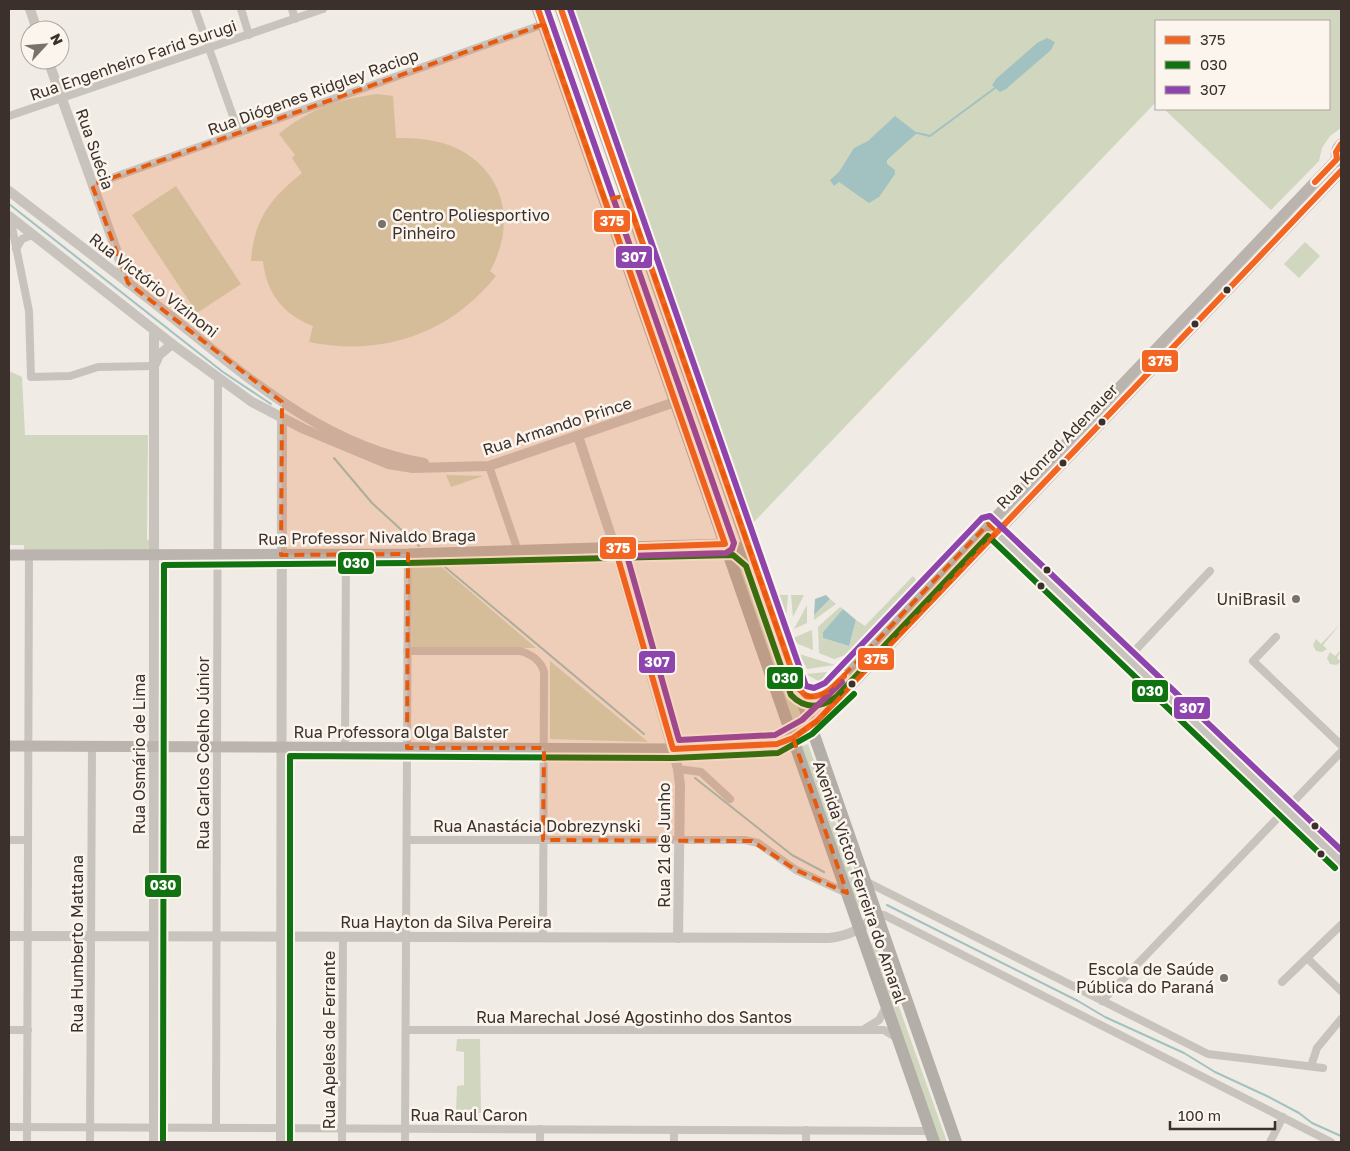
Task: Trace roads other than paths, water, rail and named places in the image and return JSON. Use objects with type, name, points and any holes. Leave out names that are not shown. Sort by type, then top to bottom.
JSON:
[{"type":"highway","name":"Avenida Victor Ferreira do Amaral","points":[[538,9],[932,1137]]},
{"type":"highway","name":"Avenida Victor Ferreira do Amaral","points":[[561,9],[956,1142]]},
{"type":"highway","points":[[599,182],[610,185],[616,181],[619,174]]},
{"type":"highway","points":[[608,207],[615,198],[622,197],[628,200]]},
{"type":"highway","points":[[725,544],[742,549],[754,561]]},
{"type":"main road","points":[[1339,162],[1337,149],[1341,144]]},
{"type":"main road","name":"Rua Konrad Adenauer","points":[[792,738],[812,726],[993,528],[1339,162]]},
{"type":"main road","name":"Rua Konrad Adenauer","points":[[798,688],[804,695],[812,697],[828,692],[993,528],[1341,170]]},
{"type":"main road","name":"Rua Professor Nivaldo Braga","points":[[9,555],[408,554],[725,544]]},
{"type":"main road","name":"Rua Professora Olga Balster","points":[[9,746],[673,749],[777,744],[792,738]]},
{"type":"street","points":[[195,9],[239,133]]},
{"type":"street","points":[[240,9],[250,35]]},
{"type":"street","points":[[292,9],[295,19]]},
{"type":"street","name":"Rua Engenheiro Farid Surugi","points":[[9,116],[323,9]]},
{"type":"street","name":"Rua Diógenes Ridgley Raciop","points":[[92,185],[544,24]]},
{"type":"street","name":"Rua Suécia","points":[[52,70],[128,283]]},
{"type":"street","name":"Rua Victório Vizinoni","points":[[9,191],[281,402]]},
{"type":"street","points":[[10,217],[218,379],[252,402],[282,418],[281,1142]]},
{"type":"street","points":[[10,217],[29,310],[31,377],[70,376],[98,367],[155,366],[159,355],[172,344]]},
{"type":"street","points":[[16,249],[22,240],[32,235]]},
{"type":"street","points":[[103,263],[112,257],[114,247]]},
{"type":"street","name":"Rua Osmário de Lima","points":[[154,330],[154,1142]]},
{"type":"street","name":"Rua Carlos Coelho Júnior","points":[[216,1128],[218,379]]},
{"type":"street","name":"Rua Armando Prince","points":[[281,402],[314,422],[384,454],[447,467]]},
{"type":"street","name":"Rua Armando Prince","points":[[282,418],[388,464],[413,468],[489,466],[675,402]]},
{"type":"street","name":"Rua 21 de Junho","points":[[578,436],[615,548],[678,769],[678,938]]},
{"type":"street","points":[[489,466],[518,550]]},
{"type":"street","points":[[993,528],[1341,862]]},
{"type":"street","points":[[344,748],[346,554]]},
{"type":"street","points":[[405,1142],[408,554]]},
{"type":"street","points":[[28,1142],[29,555]]},
{"type":"street","points":[[1128,658],[1210,571]]},
{"type":"street","points":[[1276,637],[1253,661],[1341,745]]},
{"type":"street","points":[[408,651],[520,651],[540,662],[544,672],[543,938]]},
{"type":"street","name":"Rua Humberto Mattana","points":[[90,1142],[92,746]]},
{"type":"street","points":[[1102,1001],[1341,752]]},
{"type":"street","points":[[678,769],[701,772],[730,799]]},
{"type":"street","points":[[9,840],[28,840]]},
{"type":"street","name":"Rua Anastácia Dobrezynski","points":[[407,840],[745,840],[758,844],[796,870],[847,893]]},
{"type":"street","points":[[865,882],[1208,1054],[1323,1068]]},
{"type":"street","points":[[876,914],[884,915],[1331,1142]]},
{"type":"street","name":"Rua Hayton da Silva Pereira","points":[[9,936],[829,938],[846,935],[859,929],[876,914]]},
{"type":"street","points":[[1282,982],[1341,925]]},
{"type":"street","name":"Rua Apeles de Ferrante","points":[[342,1142],[343,937]]},
{"type":"street","points":[[1307,958],[1341,991]]},
{"type":"street","points":[[861,1030],[879,1020],[886,1007]]},
{"type":"street","points":[[1311,1066],[1317,1048],[1341,1019]]},
{"type":"street","points":[[9,1030],[28,1030]]},
{"type":"street","name":"Rua Marechal José Agostinho dos Santos","points":[[406,1030],[884,1030],[897,1038]]},
{"type":"street","points":[[1270,1142],[1283,1117]]},
{"type":"street","name":"Rua Raul Caron","points":[[9,1127],[806,1130],[932,1137]]},
{"type":"street","points":[[540,1129],[540,1142]]},
{"type":"street","points":[[674,1130],[674,1142]]},
{"type":"street","points":[[806,1130],[806,1142]]},
{"type":"water","points":[[1047,38],[1055,42],[1051,50],[1006,89],[1000,92],[992,85],[996,79],[1037,43]]},
{"type":"water","points":[[895,116],[917,133],[887,160],[887,164],[895,170],[895,174],[879,197],[869,203],[839,182],[834,186],[830,180],[839,172],[854,148],[868,141]]},
{"type":"water","points":[[826,595],[830,599],[814,615],[815,599]]},
{"type":"water","points":[[843,609],[856,620],[849,646],[823,638],[823,632]]},
{"type":"waterway","points":[[917,133],[930,136],[995,88]]},
{"type":"waterway","points":[[9,204],[223,372],[271,404]]},
{"type":"waterway","points":[[334,458],[372,503],[419,546]]},
{"type":"waterway","points":[[445,567],[644,734]]},
{"type":"waterway","points":[[695,778],[792,855],[824,872]]},
{"type":"waterway","points":[[887,905],[1078,1001],[1105,1017],[1184,1053],[1215,1072],[1269,1097],[1299,1113],[1312,1123],[1341,1136]]},
{"type":"place","name":"Centro Poliesportivo Pinheiro","points":[[382,224]]},
{"type":"place","name":"UniBrasil","points":[[1296,599]]},
{"type":"place","name":"Escola de Saúde Pública do Paraná","points":[[1224,978]]}]
